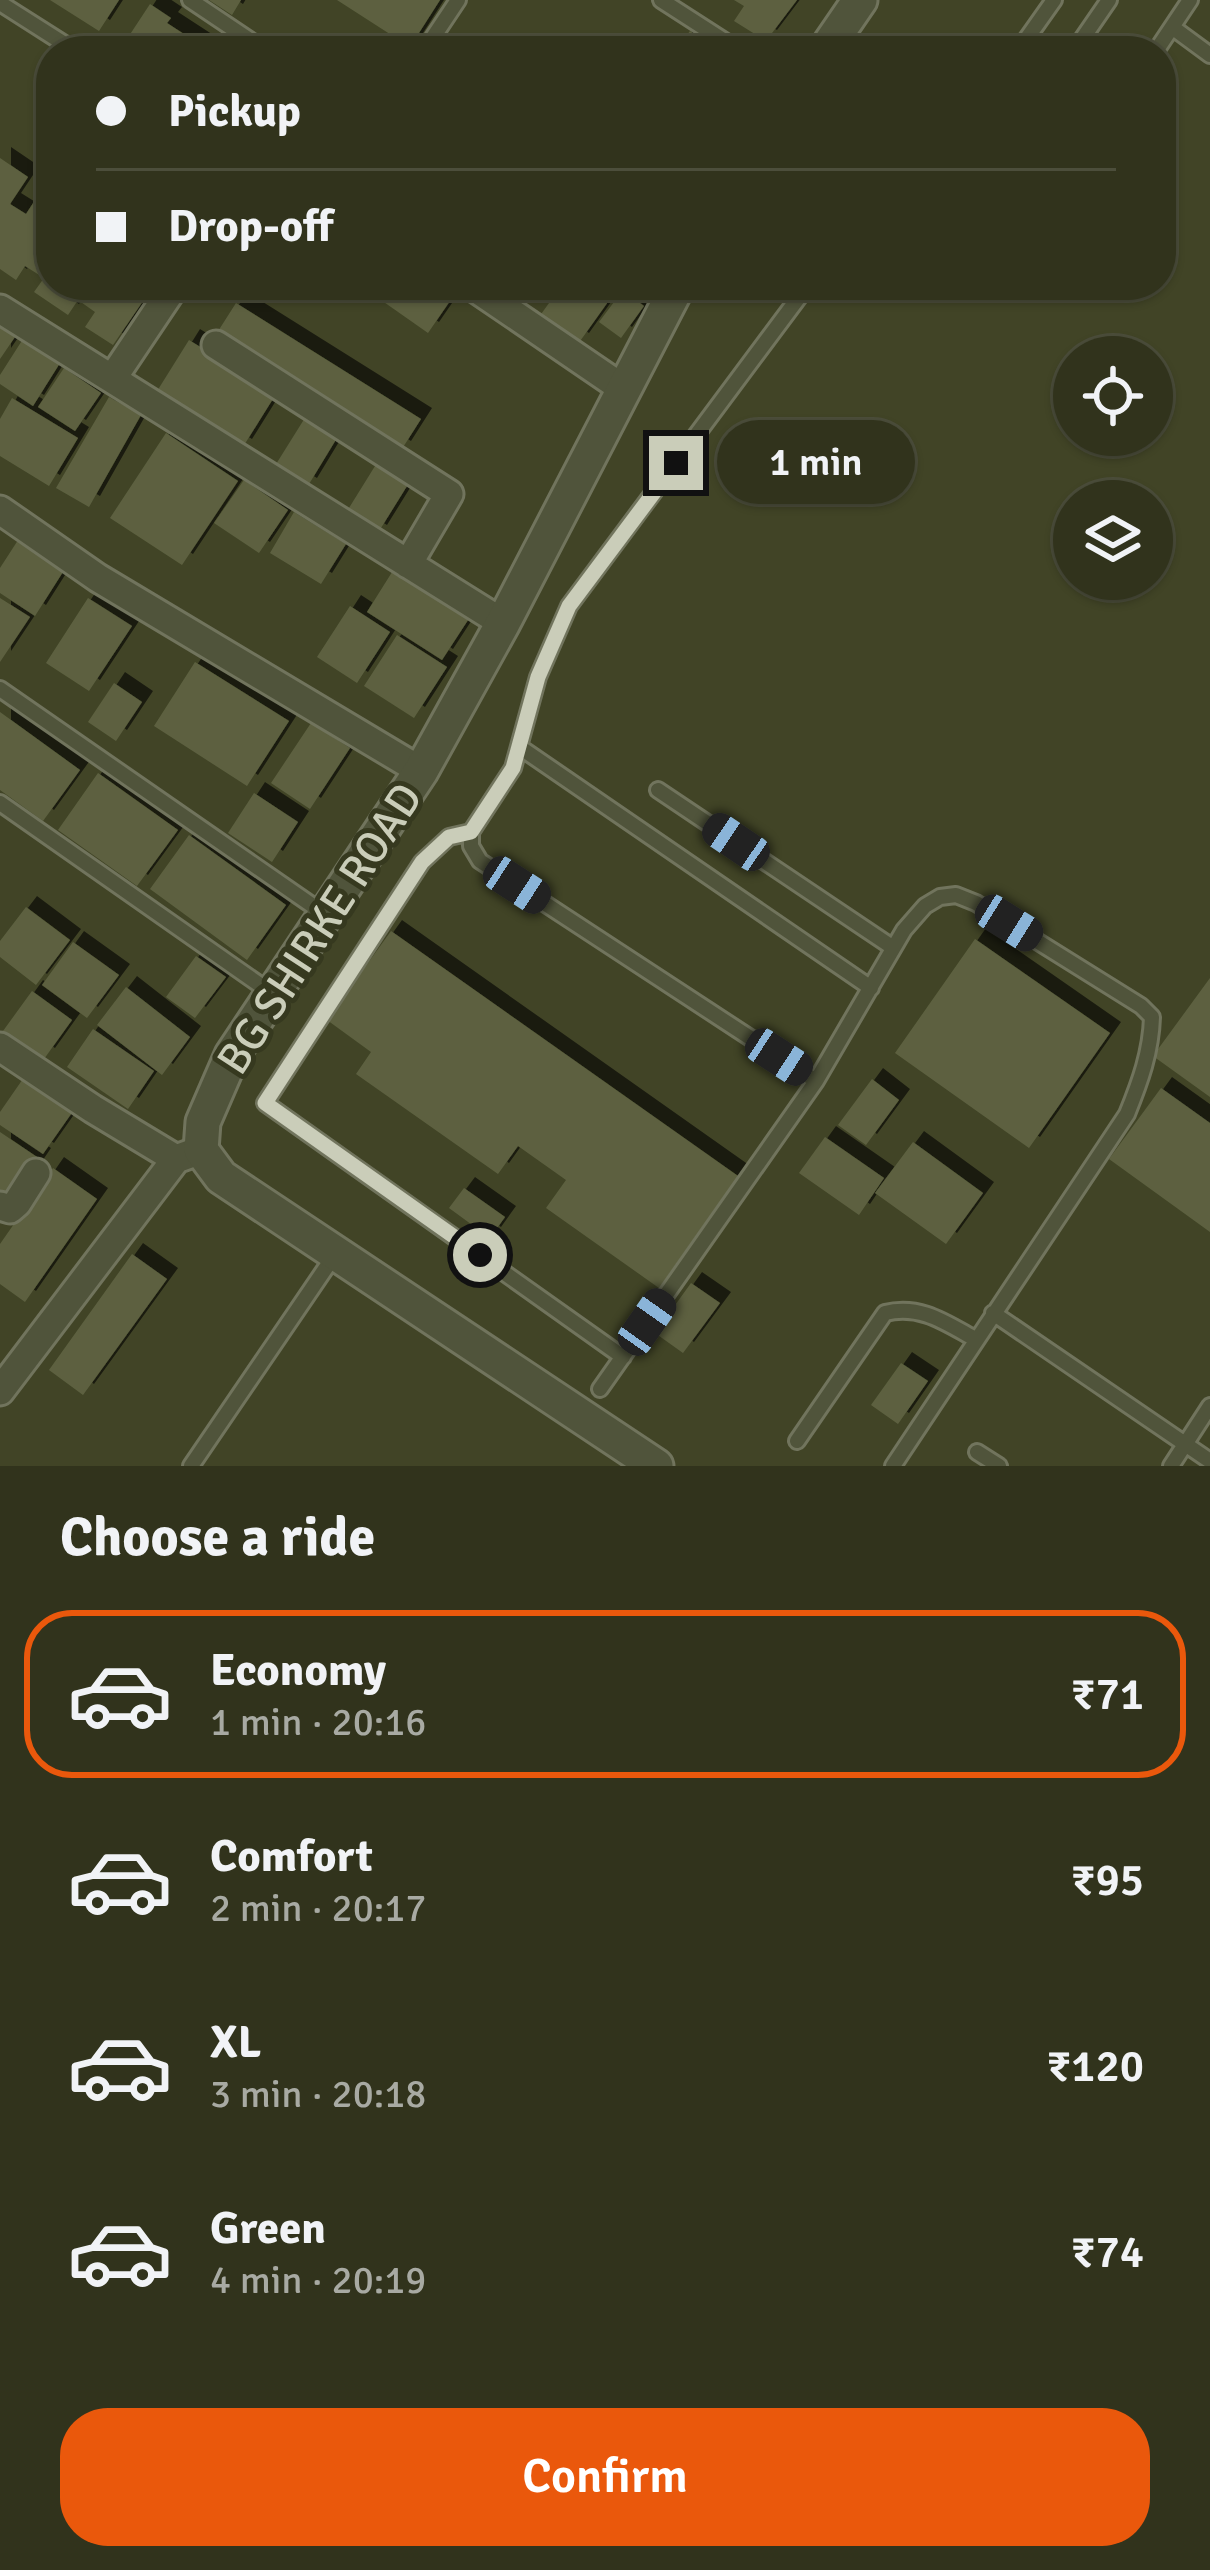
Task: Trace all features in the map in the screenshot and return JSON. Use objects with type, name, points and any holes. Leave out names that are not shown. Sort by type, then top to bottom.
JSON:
[{"type":"street","points":[[835,36],[860,0]]},
{"type":"street","points":[[112,379],[165,300]]},
{"type":"street","points":[[493,300],[625,389]]},
{"type":"street","name":"BG SHIRKE ROAD","points":[[189,1155],[232,1055],[421,771],[670,300]]},
{"type":"street","points":[[0,309],[503,623]]},
{"type":"street","points":[[216,345],[448,494],[408,564]]},
{"type":"street","points":[[0,510],[98,578],[421,771]]},
{"type":"street","points":[[0,1047],[93,1109],[189,1155],[652,1465]]},
{"type":"street","points":[[0,1391],[189,1155]]},
{"type":"street","points":[[0,1206],[10,1209],[17,1203],[36,1174]]},
{"type":"lane","points":[[190,0],[244,36]]},
{"type":"lane","points":[[434,36],[458,0]]},
{"type":"lane","points":[[661,0],[717,36]]},
{"type":"lane","points":[[1029,36],[1054,0]]},
{"type":"lane","points":[[1084,36],[1109,0]]},
{"type":"lane","points":[[1166,36],[1190,0]]},
{"type":"lane","points":[[0,3],[51,36]]},
{"type":"lane","points":[[1172,27],[1210,55]]},
{"type":"lane","points":[[797,300],[569,606],[538,677],[513,768],[471,832],[471,846],[479,861],[817,1082]]},
{"type":"lane","points":[[0,689],[326,914]]},
{"type":"lane","points":[[521,748],[872,988]]},
{"type":"lane","points":[[658,790],[892,947]]},
{"type":"lane","points":[[0,803],[273,994]]},
{"type":"lane","points":[[471,832],[449,837],[422,862],[265,1103],[623,1357]]},
{"type":"lane","points":[[601,1389],[817,1082],[892,947],[926,906],[940,897],[956,896],[976,903],[1141,1006],[1152,1017],[1152,1037],[1127,1114],[893,1466]]},
{"type":"lane","points":[[191,1466],[336,1253]]},
{"type":"lane","points":[[797,1441],[885,1313],[902,1308],[925,1312],[975,1339]]},
{"type":"lane","points":[[993,1313],[1210,1461]]},
{"type":"lane","points":[[1171,1466],[1210,1406]]},
{"type":"lane","points":[[977,1452],[999,1466]]},
{"type":"building","points":[[50,0],[119,0],[99,31]]},
{"type":"building","points":[[209,0],[241,0],[232,15]]},
{"type":"building","points":[[337,0],[440,0],[417,36],[393,36]]},
{"type":"building","points":[[734,0],[797,0],[770,36],[758,36],[734,21],[744,6]]},
{"type":"building","points":[[150,4],[187,36],[129,36]]},
{"type":"building","points":[[0,158],[28,177],[10,204],[26,214],[36,199],[36,273],[25,266],[16,280],[0,269]]},
{"type":"building","points":[[46,300],[78,300],[68,315]]},
{"type":"building","points":[[78,300],[144,300],[113,345],[85,327],[95,312]]},
{"type":"building","points":[[381,300],[450,301],[428,333]]},
{"type":"building","points":[[505,300],[527,300],[520,310]]},
{"type":"building","points":[[551,300],[609,300],[578,344],[539,317]]},
{"type":"building","points":[[616,300],[636,300],[644,306],[621,338],[599,322]]},
{"type":"building","points":[[236,303],[421,419],[400,452],[215,336]]},
{"type":"building","points":[[0,323],[17,334],[0,359]]},
{"type":"building","points":[[23,339],[60,363],[33,406],[0,384],[0,375]]},
{"type":"building","points":[[189,340],[276,394],[241,450],[154,396]]},
{"type":"building","points":[[64,368],[101,393],[75,431],[38,407]]},
{"type":"building","points":[[109,397],[141,415],[89,507],[56,488]]},
{"type":"building","points":[[12,398],[78,438],[49,486],[0,456],[0,419]]},
{"type":"building","points":[[308,413],[340,433],[306,489],[273,469]]},
{"type":"building","points":[[166,433],[238,481],[182,565],[110,518]]},
{"type":"building","points":[[380,458],[412,478],[376,536],[344,516]]},
{"type":"building","points":[[244,480],[288,510],[259,553],[214,523]]},
{"type":"building","points":[[294,512],[346,544],[321,584],[270,553]]},
{"type":"building","points":[[22,534],[68,564],[35,616],[0,593],[0,568]]},
{"type":"building","points":[[394,569],[470,617],[442,660],[367,612]]},
{"type":"building","points":[[0,598],[30,617],[0,662]]},
{"type":"building","points":[[88,598],[132,626],[89,691],[46,663]]},
{"type":"building","points":[[350,606],[390,632],[357,683],[317,657]]},
{"type":"building","points":[[397,635],[447,667],[414,718],[364,686]]},
{"type":"building","points":[[195,662],[289,721],[247,786],[154,726]]},
{"type":"building","points":[[114,683],[142,702],[116,741],[88,722]]},
{"type":"building","points":[[0,712],[80,770],[43,821],[0,790]]},
{"type":"building","points":[[311,723],[350,748],[310,809],[271,783]]},
{"type":"building","points":[[98,773],[178,830],[137,886],[58,830]]},
{"type":"building","points":[[254,793],[298,822],[272,862],[228,833]]},
{"type":"building","points":[[189,835],[286,905],[247,960],[150,889]]},
{"type":"building","points":[[26,907],[70,940],[36,985],[0,957],[0,941]]},
{"type":"building","points":[[391,931],[738,1176],[659,1288],[546,1208],[566,1180],[518,1146],[498,1174],[356,1074],[371,1052],[327,1020]]},
{"type":"building","points":[[975,939],[1110,1033],[1029,1148],[895,1053]]},
{"type":"building","points":[[73,942],[119,975],[87,1018],[42,985]]},
{"type":"building","points":[[196,956],[226,977],[195,1018],[166,997]]},
{"type":"building","points":[[1210,978],[1210,1097],[1153,1056]]},
{"type":"building","points":[[126,987],[190,1037],[162,1075],[97,1025]]},
{"type":"building","points":[[32,991],[72,1020],[44,1059],[3,1031]]},
{"type":"building","points":[[93,1029],[154,1071],[128,1109],[67,1067]]},
{"type":"building","points":[[27,1073],[76,1107],[43,1154],[0,1125],[0,1112]]},
{"type":"building","points":[[872,1079],[899,1100],[866,1145],[838,1125]]},
{"type":"building","points":[[1161,1088],[1210,1123],[1210,1232],[1109,1159]]},
{"type":"building","points":[[0,1132],[40,1159],[11,1202],[0,1195]]},
{"type":"building","points":[[825,1137],[884,1178],[859,1215],[799,1173]]},
{"type":"building","points":[[913,1142],[983,1193],[946,1244],[875,1193]]},
{"type":"building","points":[[53,1168],[97,1199],[25,1302],[0,1284],[0,1244]]},
{"type":"building","points":[[464,1188],[505,1217],[490,1238],[449,1208]]},
{"type":"building","points":[[132,1254],[167,1279],[83,1395],[49,1370]]},
{"type":"building","points":[[691,1283],[720,1303],[683,1353],[655,1333]]},
{"type":"building","points":[[901,1363],[928,1381],[898,1424],[871,1405]]},
{"type":"route","points":[[480,1255],[265,1103],[422,862],[449,837],[471,832],[513,768],[538,677],[569,606],[676,463]]}]
